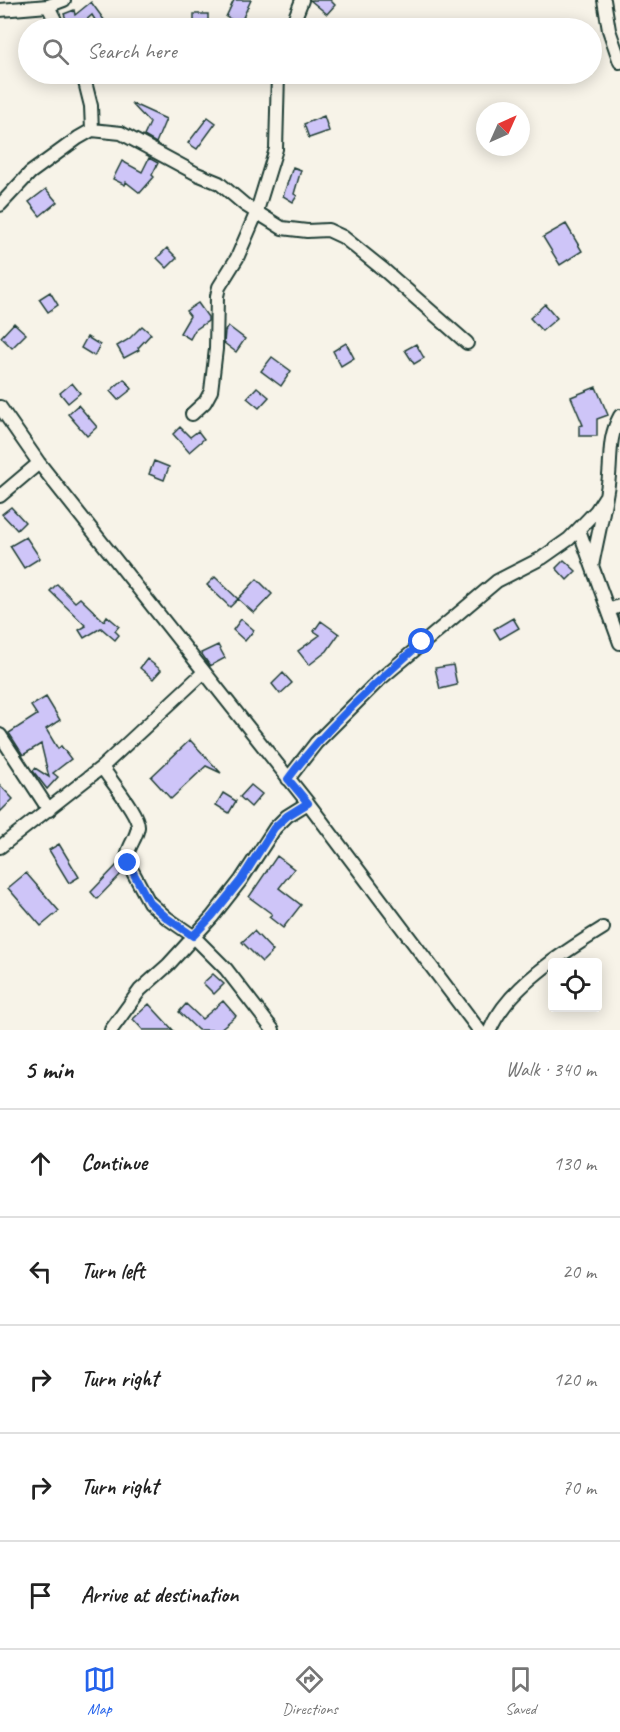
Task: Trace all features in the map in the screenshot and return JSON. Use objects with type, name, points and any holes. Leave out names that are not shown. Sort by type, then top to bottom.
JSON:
[{"type":"street","points":[[0,10],[48,6],[64,0]]},
{"type":"street","points":[[295,18],[302,0]]},
{"type":"street","points":[[604,0],[609,30],[620,62]]},
{"type":"street","points":[[48,6],[54,18]]},
{"type":"street","points":[[86,84],[92,106],[92,130]]},
{"type":"street","points":[[192,414],[205,402],[211,391],[219,287],[237,258],[256,213],[276,149],[278,84]]},
{"type":"street","points":[[0,205],[44,160],[92,130],[121,133],[177,164],[219,183],[256,213],[282,228],[307,231],[328,230],[343,237],[467,343]]},
{"type":"street","points":[[0,407],[39,463],[308,803],[479,1030]]},
{"type":"street","points":[[592,566],[610,472],[611,442],[620,416]]},
{"type":"street","points":[[0,496],[39,463]]},
{"type":"street","points":[[288,779],[336,722],[422,642],[496,581],[548,554],[569,539],[605,497]]},
{"type":"street","points":[[579,530],[592,566],[614,608],[620,643]]},
{"type":"street","points":[[0,847],[102,767],[203,673]]},
{"type":"street","points":[[0,735],[49,810]]},
{"type":"street","points":[[102,767],[137,819],[136,833],[127,851],[127,857],[149,902],[193,936],[226,969],[273,1030]]},
{"type":"street","points":[[111,1030],[140,990],[168,966],[212,916],[241,880],[274,828],[287,816],[308,803]]},
{"type":"street","points":[[490,1030],[498,1015],[528,982],[603,928]]},
{"type":"building","points":[[234,0],[251,0],[243,18],[226,17]]},
{"type":"building","points":[[310,0],[330,0],[335,5],[327,14]]},
{"type":"building","points":[[91,2],[103,18],[94,18],[92,15],[88,18],[66,18],[64,14],[74,10],[75,15]]},
{"type":"building","points":[[194,14],[208,14],[208,18],[194,18]]},
{"type":"building","points":[[131,103],[166,119],[156,143],[144,136],[150,123]]},
{"type":"building","points":[[324,116],[329,131],[309,138],[304,124]]},
{"type":"building","points":[[208,117],[216,123],[197,149],[188,143]]},
{"type":"building","points":[[149,158],[158,163],[152,175],[154,177],[140,193],[126,182],[125,185],[113,179],[122,161],[142,172]]},
{"type":"building","points":[[293,167],[301,170],[294,194],[297,196],[293,202],[283,196]]},
{"type":"building","points":[[46,189],[57,202],[40,216],[29,202]]},
{"type":"building","points":[[566,224],[582,251],[560,265],[543,237]]},
{"type":"building","points":[[167,248],[177,258],[167,268],[157,258]]},
{"type":"building","points":[[50,292],[58,305],[48,312],[39,299]]},
{"type":"building","points":[[198,303],[208,317],[208,321],[195,330],[190,339],[180,333],[190,316],[186,311]]},
{"type":"building","points":[[545,304],[557,318],[542,331],[530,318]]},
{"type":"building","points":[[14,323],[26,334],[12,348],[1,337]]},
{"type":"building","points":[[142,326],[151,334],[138,348],[139,350],[124,358],[117,346],[129,339]]},
{"type":"building","points":[[228,326],[245,339],[236,352],[224,343]]},
{"type":"building","points":[[87,337],[100,345],[94,356],[81,348]]},
{"type":"building","points":[[346,343],[354,358],[341,366],[333,351]]},
{"type":"building","points":[[416,344],[424,358],[414,364],[405,350]]},
{"type":"building","points":[[272,357],[291,371],[281,386],[261,371]]},
{"type":"building","points":[[124,379],[132,389],[118,400],[110,391]]},
{"type":"building","points":[[72,383],[80,393],[68,403],[60,393]]},
{"type":"building","points":[[257,387],[269,397],[259,408],[247,398]]},
{"type":"building","points":[[596,387],[608,415],[597,419],[597,436],[579,436],[579,426],[583,425],[571,397]]},
{"type":"building","points":[[78,405],[97,427],[87,436],[68,414]]},
{"type":"building","points":[[180,427],[190,437],[198,431],[204,439],[189,452],[173,434]]},
{"type":"building","points":[[154,461],[169,467],[164,480],[149,474]]},
{"type":"building","points":[[11,507],[25,522],[17,530],[2,514]]},
{"type":"building","points":[[26,537],[40,558],[24,568],[10,546]]},
{"type":"building","points":[[564,560],[576,571],[567,580],[556,568]]},
{"type":"building","points":[[215,577],[238,599],[230,607],[207,585]]},
{"type":"building","points":[[257,579],[272,594],[254,613],[238,599]]},
{"type":"building","points":[[57,584],[75,602],[80,598],[104,621],[107,616],[119,626],[115,631],[119,635],[115,640],[101,628],[84,638],[79,630],[86,626],[50,591]]},
{"type":"building","points":[[513,618],[519,628],[500,639],[494,629]]},
{"type":"building","points":[[241,619],[254,630],[245,641],[233,630]]},
{"type":"building","points":[[321,621],[339,634],[327,651],[309,665],[298,651],[320,635],[314,631]]},
{"type":"building","points":[[218,645],[225,658],[210,666],[201,653]]},
{"type":"building","points":[[147,659],[161,670],[153,679],[140,668]]},
{"type":"building","points":[[453,665],[457,685],[440,689],[435,668]]},
{"type":"building","points":[[283,673],[292,683],[280,694],[272,684]]},
{"type":"building","points":[[46,697],[60,720],[46,729],[58,749],[61,746],[71,759],[53,773],[58,777],[47,789],[33,771],[35,768],[49,777],[41,744],[23,755],[9,733],[37,715],[31,706]]},
{"type":"building","points":[[190,740],[221,773],[206,766],[171,799],[151,777]]},
{"type":"building","points":[[0,785],[13,799],[0,812]]},
{"type":"building","points":[[251,785],[262,794],[251,807],[240,797]]},
{"type":"building","points":[[223,793],[236,801],[229,813],[216,805]]},
{"type":"building","points":[[59,844],[79,877],[69,883],[49,850]]},
{"type":"building","points":[[277,856],[294,869],[279,888],[301,905],[283,928],[269,917],[272,914],[249,897]]},
{"type":"building","points":[[118,864],[123,872],[97,899],[91,892]]},
{"type":"building","points":[[26,873],[59,911],[41,926],[8,888]]},
{"type":"building","points":[[254,931],[273,951],[262,962],[242,942]]},
{"type":"building","points":[[213,974],[224,984],[214,994],[203,983]]},
{"type":"building","points":[[223,1001],[236,1016],[219,1030],[198,1030],[179,1012],[186,1004],[202,1019]]},
{"type":"building","points":[[149,1004],[173,1030],[143,1030],[133,1019]]},
{"type":"route","points":[[128,863],[149,902],[193,936],[241,880],[274,828],[287,816],[308,803],[288,779],[302,760],[336,722],[422,642]]}]
